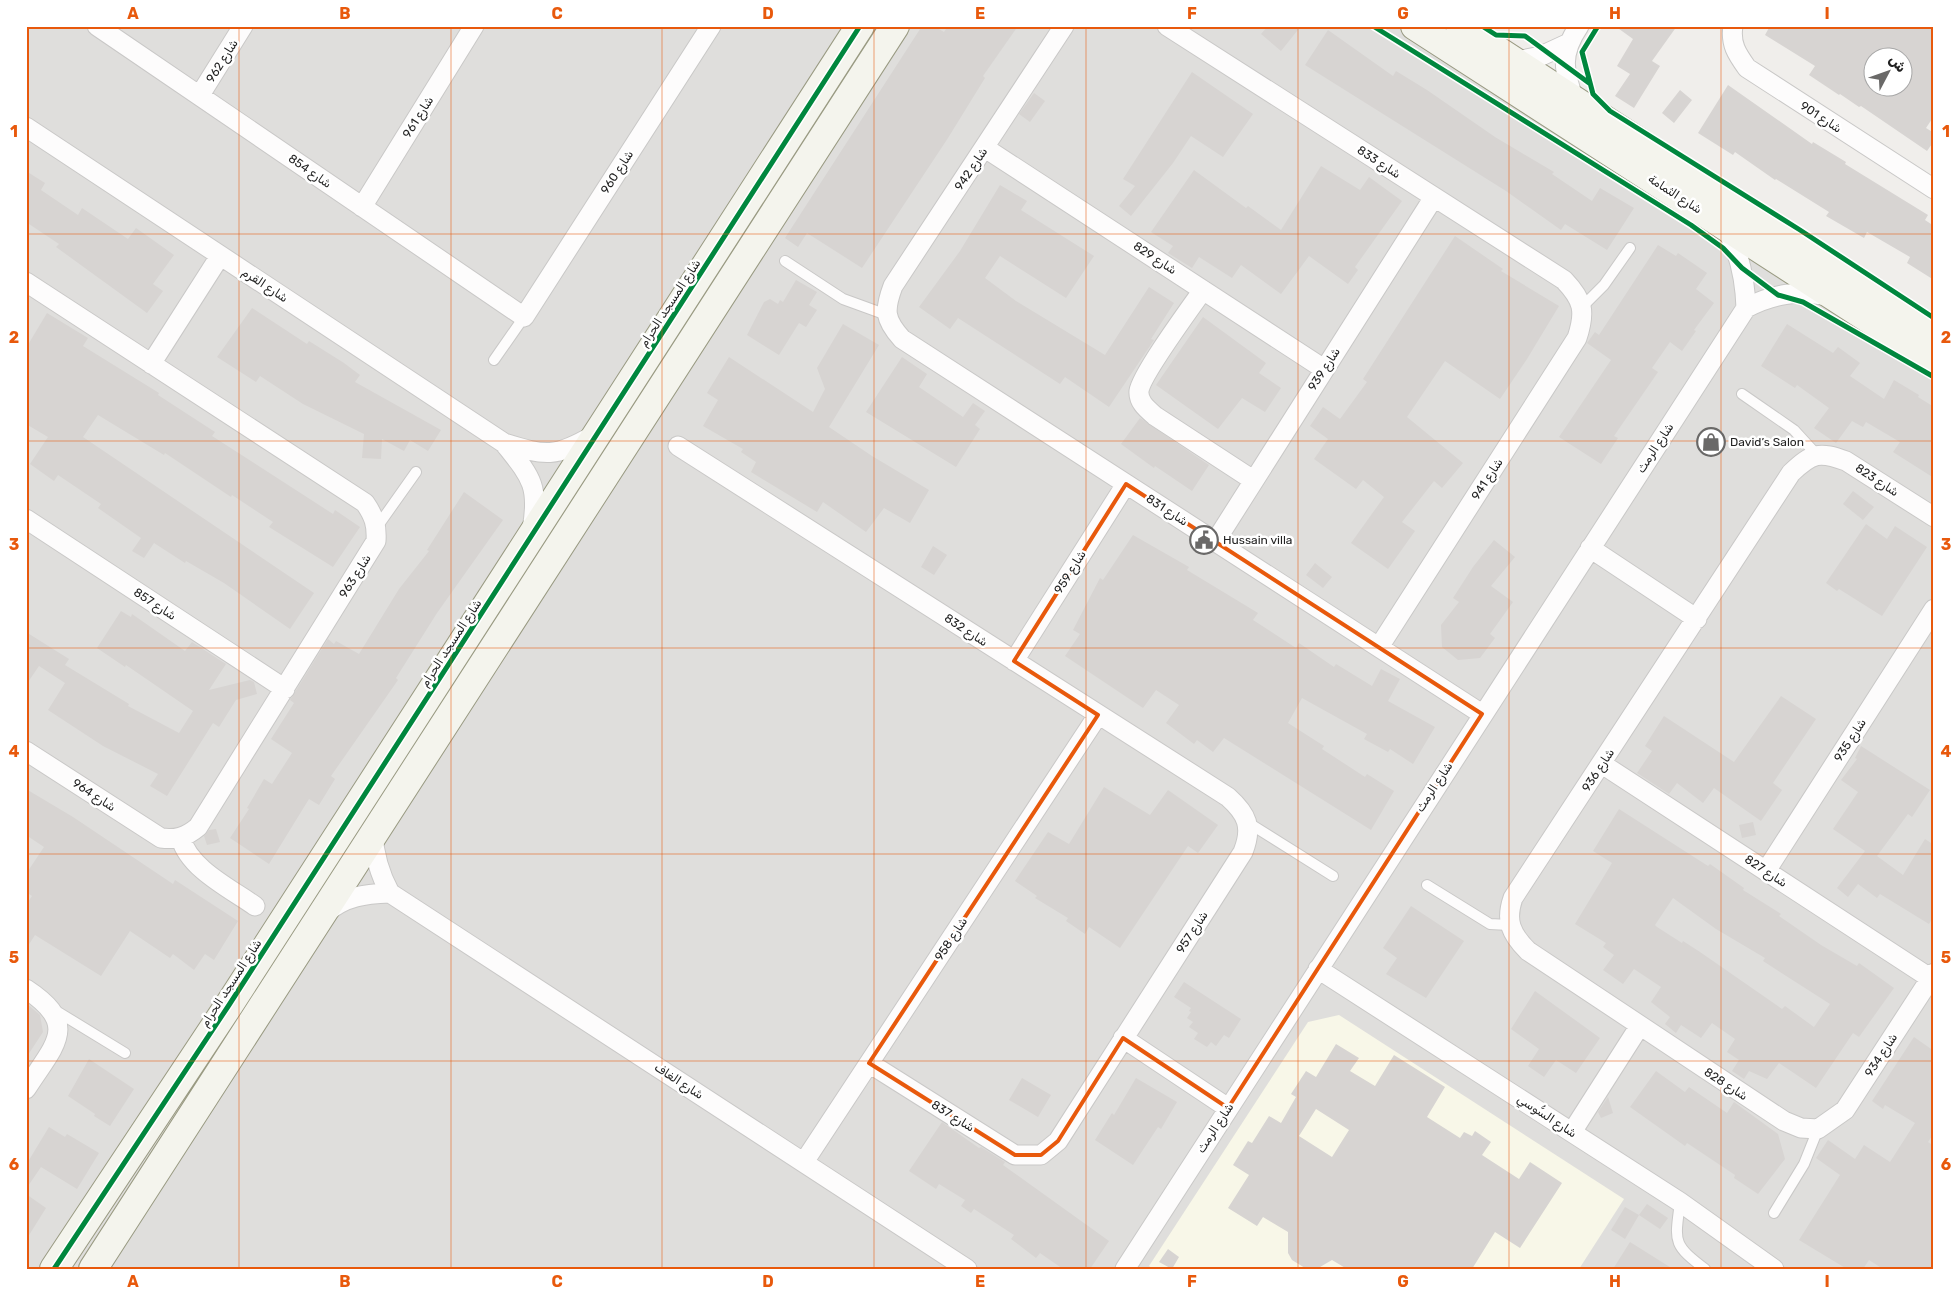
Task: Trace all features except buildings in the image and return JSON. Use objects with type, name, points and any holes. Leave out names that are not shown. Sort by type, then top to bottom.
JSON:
[{"type":"street","name":"شارع 854","points":[[97,26],[524,317]]},
{"type":"street","name":"شارع 962","points":[[200,95],[243,26]]},
{"type":"street","name":"شارع 961","points":[[362,207],[474,26]]},
{"type":"street","name":"شارع 960","points":[[524,317],[711,26]]},
{"type":"street","name":"شارع المسجد الحرام","points":[[54,1269],[234,997],[860,26]]},
{"type":"street","points":[[93,1269],[895,26]]},
{"type":"street","name":"شارع 942","points":[[887,314],[887,302],[894,286],[1064,26]]},
{"type":"street","name":"شارع 833","points":[[1167,26],[1564,280],[1576,292],[1582,307]]},
{"type":"street","name":"شارع الثمامة","points":[[1415,26],[1726,226],[1830,296],[1934,361]]},
{"type":"street","name":"شارع الثمامة","points":[[1460,26],[1512,62],[1934,334]]},
{"type":"street","points":[[1512,62],[1541,56],[1567,44],[1579,26]]},
{"type":"street","name":"شارع 901","points":[[1734,26],[1732,34],[1735,51],[1748,68],[1934,189]]},
{"type":"street","points":[[1567,44],[1566,73],[1575,102]]},
{"type":"street","name":"شارع القرم","points":[[26,127],[504,443],[538,454],[558,452],[576,446],[599,432]]},
{"type":"street","name":"شارع 829","points":[[985,148],[1324,369]]},
{"type":"street","name":"شارع 939","points":[[1215,542],[1434,197]]},
{"type":"street","points":[[1726,226],[1736,245],[1742,268],[1746,308],[1765,298],[1787,293],[1809,292],[1830,296]]},
{"type":"street","points":[[151,364],[220,256]]},
{"type":"street","points":[[26,282],[365,503],[373,514],[377,527]]},
{"type":"street","points":[[1203,290],[1142,380],[1140,399],[1145,408],[1155,416],[1253,480]]},
{"type":"street","name":"شارع 941","points":[[1379,647],[1578,338],[1583,321],[1582,307]]},
{"type":"street","name":"شارع الرمث","points":[[1125,1269],[1746,308]]},
{"type":"street","name":"شارع 831","points":[[887,314],[892,328],[902,339],[1482,714]]},
{"type":"street","name":"شارع القرم","points":[[504,443],[527,472],[536,492],[530,540]]},
{"type":"street","name":"شارع 832","points":[[678,446],[1228,797],[1240,808],[1247,822]]},
{"type":"street","name":"شارع 823","points":[[1816,454],[1830,455],[1846,461],[1934,517]]},
{"type":"street","name":"شارع 936","points":[[1509,924],[1508,911],[1513,898],[1791,473],[1804,461],[1816,454]]},
{"type":"street","name":"شارع 959","points":[[1014,661],[1126,484]]},
{"type":"street","name":"شارع 857","points":[[26,519],[284,689]]},
{"type":"street","name":"شارع 963","points":[[181,838],[198,827],[376,541],[377,527]]},
{"type":"street","points":[[1590,548],[1697,619]]},
{"type":"street","name":"شارع 935","points":[[1766,871],[1934,609]]},
{"type":"street","name":"شارع 958","points":[[804,1162],[1098,715]]},
{"type":"street","name":"شارع 964","points":[[26,751],[161,838],[181,838]]},
{"type":"street","name":"شارع 827","points":[[1602,764],[1766,871],[1932,975]]},
{"type":"street","name":"شارع 957","points":[[1040,1155],[1058,1141],[1243,852],[1249,837],[1247,822]]},
{"type":"street","points":[[317,920],[338,903],[363,894],[390,893],[378,868],[374,854],[373,833]]},
{"type":"street","points":[[181,838],[183,846],[196,864],[255,906]]},
{"type":"street","name":"شارع الغاف","points":[[390,893],[804,1162],[961,1267]]},
{"type":"street","name":"شارع 828","points":[[1509,924],[1516,939],[1528,951],[1639,1027],[1784,1121],[1801,1128],[1818,1129]]},
{"type":"street","name":"شارع السُّوسي","points":[[1318,969],[1680,1202],[1774,1269]]},
{"type":"street","name":"شارع 934","points":[[1818,1129],[1845,1110],[1932,975]]},
{"type":"street","points":[[26,1089],[57,1041],[58,1018],[39,998]]},
{"type":"street","points":[[1572,1132],[1639,1027]]},
{"type":"street","points":[[1123,1038],[1228,1108]]},
{"type":"street","name":"شارع 837","points":[[869,1062],[1015,1155],[1040,1155]]},
{"type":"lane","points":[[1582,307],[1604,285],[1630,248]]},
{"type":"lane","points":[[785,261],[843,299],[887,314]]},
{"type":"lane","points":[[494,360],[524,317]]},
{"type":"lane","points":[[1742,394],[1794,430],[1816,454]]},
{"type":"lane","points":[[377,527],[416,472]]},
{"type":"lane","points":[[1247,822],[1332,876]]},
{"type":"lane","points":[[1427,885],[1490,924],[1509,924]]},
{"type":"lane","points":[[39,998],[125,1053]]},
{"type":"lane","points":[[1774,1214],[1804,1164],[1818,1129]]},
{"type":"lane","points":[[1680,1202],[1677,1241],[1687,1255],[1705,1269]]},
{"type":"highlighted area","points":[[1126,484],[1482,714],[1228,1108],[1123,1038],[1058,1141],[1041,1155],[1015,1155],[869,1063],[1098,715],[1014,661]]},
{"type":"shaded area","points":[[26,26],[1455,26],[1934,332],[1934,1269],[26,1269]]},
{"type":"shaded area","points":[[1339,1015],[1624,1199],[1579,1269],[1153,1269],[1149,1266],[1308,1022]]},
{"type":"cycle path","points":[[54,1269],[229,1005],[860,26]]},
{"type":"cycle path","points":[[1373,26],[1691,225],[1723,248],[1742,268],[1778,295],[1803,302],[1934,377]]},
{"type":"cycle path","points":[[1482,26],[1496,35],[1525,36],[1589,83]]},
{"type":"cycle path","points":[[1598,26],[1582,52],[1593,94],[1610,111],[1800,230],[1934,318]]},
{"type":"place","name":"David’s Salon","points":[[1711,442]]},
{"type":"place","name":"Hussain villa","points":[[1204,540]]}]
